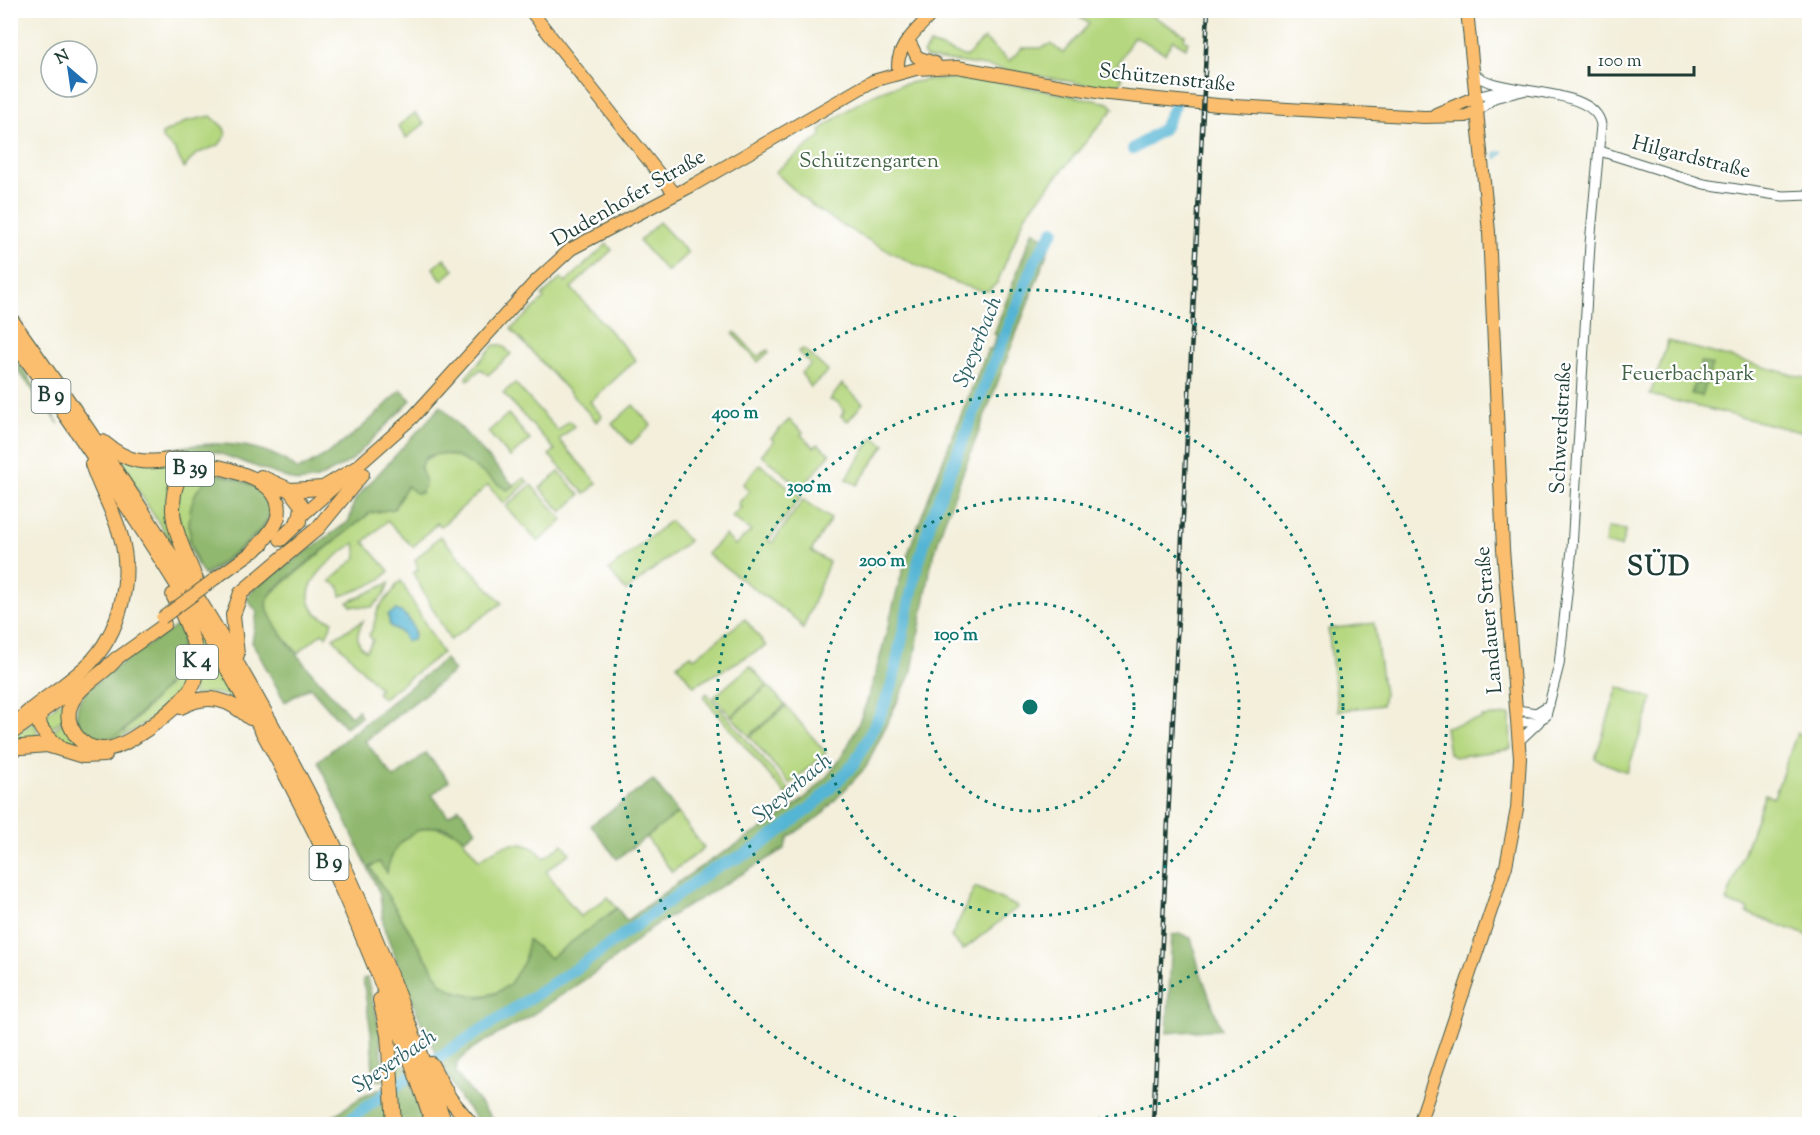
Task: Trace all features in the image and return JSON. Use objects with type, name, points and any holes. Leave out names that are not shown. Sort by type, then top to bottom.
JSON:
[{"type":"highway","name":"B 9","points":[[10,318],[92,434],[238,663],[332,841],[403,1004],[416,1048]]},
{"type":"highway","name":"B 9","points":[[10,336],[87,447],[150,544],[212,642],[258,725],[321,846],[374,965],[416,1048],[445,1125]]},
{"type":"highway","name":"B 9","points":[[92,434],[131,461],[148,463],[194,457],[215,458],[290,490],[323,488],[360,470]]},
{"type":"highway","name":"B 39","points":[[32,715],[98,654],[106,643],[122,600],[126,563],[122,539],[98,482],[87,447]]},
{"type":"highway","name":"B 39","points":[[209,615],[172,510],[174,489],[181,476],[194,466],[214,464],[260,481],[271,490],[278,502],[278,514],[274,528],[255,550]]},
{"type":"highway","name":"K 4","points":[[238,663],[233,615],[241,593],[318,528],[360,470]]},
{"type":"highway","points":[[281,539],[302,515],[302,506],[290,490]]},
{"type":"highway","name":"K 4","points":[[116,659],[75,696],[69,706],[71,727],[82,742],[96,748],[113,748],[135,735],[176,706],[195,684],[197,667],[192,640],[150,544]]},
{"type":"highway","name":"B 39","points":[[32,715],[56,694]]},
{"type":"highway","points":[[10,748],[39,744],[90,756],[114,753],[181,708],[210,697],[229,702],[258,725]]},
{"type":"highway","points":[[32,715],[59,747]]},
{"type":"highway","points":[[374,965],[388,1035],[394,1125]]},
{"type":"highway","points":[[416,1048],[430,1082],[471,1125]]},
{"type":"highway","name":"B 9","points":[[430,1082],[433,1125]]},
{"type":"main road","points":[[530,10],[675,194]]},
{"type":"main road","points":[[904,72],[898,60],[903,49],[935,10]]},
{"type":"main road","name":"Landauer Straße","points":[[1419,1125],[1506,866],[1517,809],[1518,716],[1503,554],[1489,232],[1478,111],[1483,99],[1474,73],[1467,10]]},
{"type":"main road","points":[[904,72],[911,45],[922,26]]},
{"type":"main road","name":"K 4","points":[[911,45],[915,55],[922,60],[957,67]]},
{"type":"main road","name":"Schützenstraße","points":[[904,72],[957,67],[1126,97],[1339,114],[1424,117],[1466,116],[1478,111]]},
{"type":"main road","name":"Dudenhofer Straße","points":[[281,539],[360,470],[412,418],[534,283],[571,249],[675,194],[860,88],[904,72]]},
{"type":"main road","points":[[1454,107],[1469,87],[1474,73]]},
{"type":"main road","name":"Schützenstraße","points":[[1424,117],[1483,99]]},
{"type":"main road","name":"Dudenhofer Straße","points":[[255,550],[360,470]]},
{"type":"main road","name":"B 39","points":[[10,735],[32,715],[116,659],[218,581],[281,539]]},
{"type":"main road","name":"B 39","points":[[218,581],[255,550]]},
{"type":"main road","name":"B 39","points":[[56,694],[164,621]]},
{"type":"main road","name":"B 39","points":[[10,725],[32,715]]},
{"type":"street","name":"Schwerdstraße","points":[[1474,73],[1483,81],[1516,86],[1592,107],[1600,120],[1600,152],[1590,244],[1572,549],[1559,665],[1546,716],[1519,741]]},
{"type":"street","points":[[1483,99],[1516,86]]},
{"type":"street","points":[[1483,99],[1529,90]]},
{"type":"street","name":"Hilgardstraße","points":[[1600,152],[1704,184],[1783,196],[1809,195]]},
{"type":"street","points":[[1518,716],[1536,713],[1549,705]]},
{"type":"street","points":[[1518,716],[1541,721]]},
{"type":"green space","points":[[1072,11],[1144,11],[1185,35],[1184,40],[1188,41],[1186,48],[1173,40],[1165,53],[1134,36],[1115,69],[1122,79],[1116,90],[927,58],[923,54],[930,44],[966,57],[984,39],[1009,61],[1022,48],[1040,48],[1051,44],[1063,53],[1089,24]]},
{"type":"green space","name":"Schützengarten","points":[[933,79],[983,79],[1109,103],[1114,108],[1025,216],[997,283],[988,291],[951,280],[873,242],[813,206],[775,172],[821,136],[820,130],[872,95],[898,85]]},
{"type":"green space","points":[[415,113],[424,124],[406,138],[398,126]]},
{"type":"green space","points":[[211,116],[224,128],[226,135],[219,145],[196,154],[184,168],[175,150],[162,139],[162,134],[187,121]]},
{"type":"green space","points":[[659,222],[688,253],[667,272],[639,241]]},
{"type":"green space","points":[[1033,230],[1051,243],[943,525],[931,565],[912,671],[866,767],[820,816],[789,837],[784,849],[654,926],[611,962],[524,1020],[473,1048],[457,1063],[456,1074],[497,1124],[481,1124],[460,1099],[423,1027],[384,928],[380,894],[318,761],[445,659],[454,671],[365,741],[394,778],[426,753],[449,781],[432,795],[448,816],[459,808],[476,830],[464,839],[440,827],[416,832],[397,848],[390,860],[387,873],[379,862],[370,867],[442,984],[456,992],[482,997],[496,993],[509,985],[524,962],[528,940],[550,958],[617,908],[627,921],[694,872],[786,813],[829,774],[857,727],[877,670],[899,583],[916,531],[988,349],[991,350],[997,335],[994,334]]},
{"type":"green space","points":[[607,244],[612,250],[571,288],[636,360],[590,402],[602,416],[597,422],[511,329],[544,299],[542,296],[561,278],[566,282]]},
{"type":"green space","points":[[444,258],[454,270],[442,280],[433,268]]},
{"type":"green space","points":[[735,332],[758,357],[767,350],[769,352],[758,362],[733,334]]},
{"type":"green space","name":"Feuerbachpark","points":[[1668,341],[1809,379],[1809,434],[1650,395]]},
{"type":"green space","points":[[494,345],[502,345],[511,354],[488,375],[481,369],[468,380],[466,377]]},
{"type":"green space","points":[[803,349],[828,371],[811,387],[801,373],[811,364],[798,352]]},
{"type":"green space","points":[[11,351],[59,424],[13,364],[11,369]]},
{"type":"green space","points":[[1701,362],[1712,365],[1702,396],[1691,394],[1695,382],[1701,383],[1703,375],[1698,373]]},
{"type":"green space","points":[[515,383],[558,431],[569,421],[574,426],[559,440],[597,483],[585,494],[549,455],[555,450],[503,393]]},
{"type":"green space","points":[[842,384],[863,403],[848,421],[841,416],[844,412],[839,403],[830,400]]},
{"type":"green space","points":[[401,390],[411,400],[351,461],[317,479],[298,482],[216,452],[156,452],[192,446],[230,444],[266,452],[283,459],[298,470],[340,445]]},
{"type":"green space","points":[[633,405],[651,425],[631,444],[612,424]]},
{"type":"green space","points":[[441,406],[514,486],[507,490],[459,458],[438,454],[426,457],[420,467],[426,482],[421,493],[416,493],[407,486],[394,509],[370,513],[274,589],[266,602],[269,613],[288,644],[351,716],[358,710],[361,717],[345,727],[310,687],[285,702],[252,642],[257,612],[246,598],[256,587],[348,522],[357,497]]},
{"type":"green space","points":[[508,414],[530,440],[510,457],[488,432]]},
{"type":"green space","points":[[789,420],[803,432],[801,435],[814,447],[818,444],[830,454],[802,488],[761,455],[774,441],[771,438]]},
{"type":"green space","points":[[873,437],[885,445],[857,485],[846,479]]},
{"type":"green space","points":[[446,452],[471,464],[507,490],[524,478],[528,482],[504,504],[488,485],[441,526],[437,523],[413,547],[387,521],[364,542],[389,571],[374,583],[341,596],[339,586],[330,581],[357,557],[355,543],[338,555],[314,580],[309,599],[317,614],[333,621],[326,636],[322,633],[298,653],[282,635],[268,612],[268,596],[370,513],[400,501],[404,489],[410,486],[421,473],[421,462],[435,454]]},
{"type":"green space","points":[[118,459],[193,462],[176,476],[181,558]]},
{"type":"green space","points":[[760,464],[801,497],[768,541],[772,543],[803,500],[831,519],[811,551],[829,562],[803,629],[798,621],[707,554],[725,535],[735,545],[751,531],[732,517],[741,507],[738,504],[749,491],[743,484]]},
{"type":"green space","points":[[201,468],[262,486],[273,504],[269,517],[269,505],[189,517],[190,540],[198,567],[178,516],[177,495],[182,483]]},
{"type":"green space","points":[[559,472],[580,495],[562,512],[540,488]]},
{"type":"green space","points":[[218,474],[249,484],[265,496],[271,508],[266,521],[256,535],[204,575],[193,550],[189,519],[191,505],[197,491],[205,481]]},
{"type":"green space","points":[[531,485],[563,520],[538,542],[506,507]]},
{"type":"green space","points":[[269,517],[255,540],[205,577],[254,539]]},
{"type":"green space","points":[[670,521],[689,541],[626,591],[609,570]]},
{"type":"green space","points":[[1607,528],[1626,530],[1621,547],[1605,544]]},
{"type":"green space","points":[[440,536],[502,603],[450,640],[413,573],[418,570],[415,560]]},
{"type":"green space","points":[[401,581],[442,653],[383,698],[377,693],[380,689],[333,638],[363,621],[359,629],[358,641],[366,651],[373,641],[369,635],[378,609]],"holes":[[[388,615],[411,623],[415,634],[404,637],[402,633],[390,626]]]},
{"type":"green space","points":[[389,583],[384,595],[372,607],[351,606],[348,602]]},
{"type":"green space","points":[[191,618],[242,706],[231,698],[219,694],[207,693],[193,696]]},
{"type":"green space","points":[[745,619],[766,646],[694,686],[677,665],[691,655],[694,658]]},
{"type":"green space","points":[[181,623],[182,634],[176,666],[168,683],[156,698],[119,734],[101,738],[87,732],[78,719],[77,712],[82,697],[114,669]]},
{"type":"green space","points":[[1374,623],[1384,694],[1382,705],[1338,711],[1328,629]]},
{"type":"green space","points":[[184,630],[193,669],[185,689],[154,716],[117,739],[101,743],[84,736],[78,725],[76,713],[78,721],[124,732],[170,683],[180,653]]},
{"type":"green space","points":[[750,666],[767,685],[731,716],[714,697]]},
{"type":"green space","points":[[768,686],[785,705],[749,736],[732,717]]},
{"type":"green space","points":[[1618,687],[1653,699],[1627,772],[1595,759]]},
{"type":"green space","points":[[707,693],[790,791],[785,794],[703,697]]},
{"type":"green space","points":[[69,695],[65,718],[47,730],[42,717]]},
{"type":"green space","points":[[786,706],[826,753],[790,784],[750,737]]},
{"type":"green space","points":[[1510,715],[1511,749],[1454,757],[1449,753],[1445,727],[1482,719],[1482,717]]},
{"type":"green space","points":[[35,721],[38,740],[11,744],[10,738]]},
{"type":"green space","points":[[62,723],[66,723],[86,749],[66,745],[50,733]]},
{"type":"green space","points":[[1797,733],[1809,736],[1809,936],[1747,913],[1748,909],[1726,902],[1765,794],[1774,797]]},
{"type":"green space","points":[[653,780],[678,813],[617,859],[591,825]]},
{"type":"green space","points":[[678,813],[704,848],[672,872],[646,837]]},
{"type":"green space","points":[[434,827],[458,833],[479,860],[495,850],[512,844],[529,846],[544,858],[563,844],[570,853],[546,871],[580,917],[608,897],[617,908],[550,958],[528,940],[525,958],[519,972],[511,983],[500,991],[487,995],[458,992],[442,984],[370,867],[379,861],[387,872],[392,854],[402,840],[408,835]]},
{"type":"green space","points":[[975,887],[1018,907],[963,950],[951,937]]},
{"type":"green space","points":[[1181,934],[1191,938],[1221,1029],[1167,1033],[1172,935]]},
{"type":"green space","points":[[367,978],[379,1027],[384,1078],[381,1081],[374,1079],[373,1073],[371,1032],[363,979]]},
{"type":"green space","points":[[400,1050],[424,1124],[398,1124],[394,1058]]},
{"type":"green space","points":[[384,1087],[388,1124],[322,1124],[360,1098]]},
{"type":"water","points":[[396,610],[410,622],[414,631],[413,640],[406,641],[402,633],[390,626],[388,615]]},
{"type":"waterway","name":"Speyerbach","points":[[1133,149],[1164,128],[1175,105]]},
{"type":"waterway","points":[[1499,152],[1495,154],[1497,158],[1503,152]]},
{"type":"waterway","name":"Speyerbach","points":[[343,1124],[407,1078],[580,966],[713,869],[750,852],[779,832],[815,804],[855,763],[882,711],[892,685],[916,571],[931,519],[1035,260],[1054,230]]},
{"type":"railway","points":[[1153,1124],[1208,10]]},
{"type":"district","name":"SÜD","points":[[1659,568]]}]
